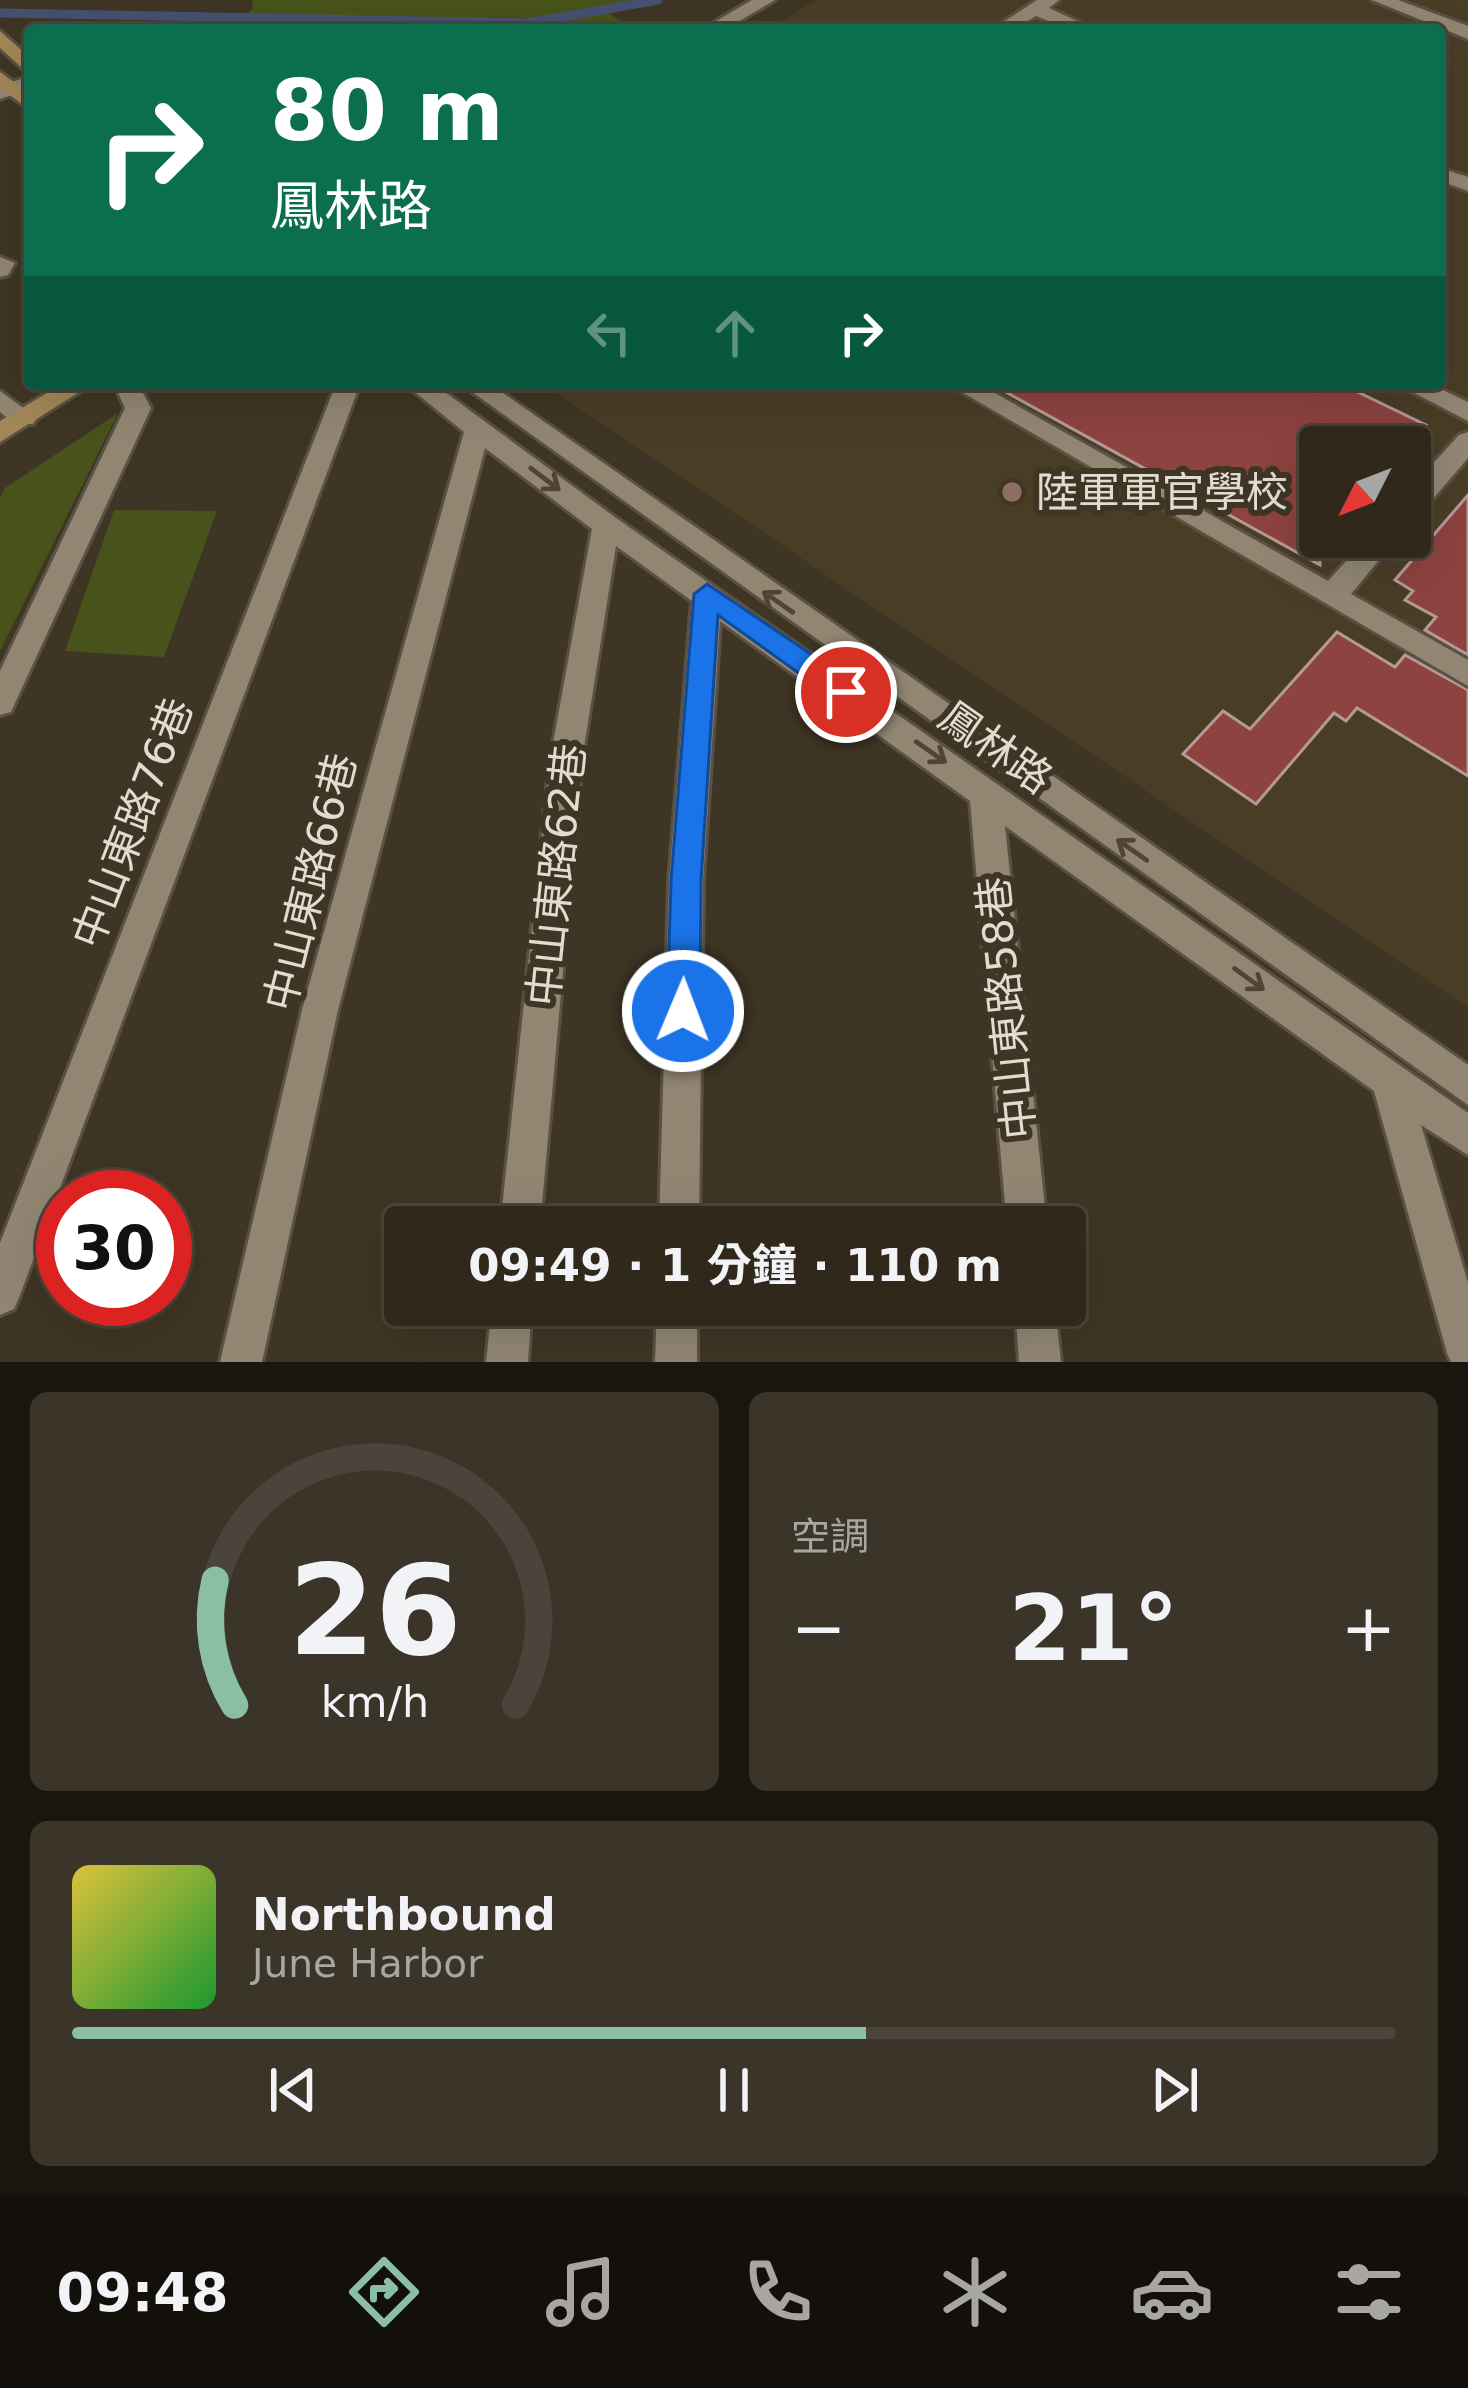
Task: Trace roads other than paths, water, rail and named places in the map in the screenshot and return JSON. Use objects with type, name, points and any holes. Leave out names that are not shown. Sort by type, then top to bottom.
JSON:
[{"type":"main road","points":[[0,37],[24,63]]},
{"type":"main road","points":[[0,434],[70,390]]},
{"type":"street","points":[[721,24],[766,0]]},
{"type":"street","points":[[1381,0],[1444,24]]},
{"type":"street","points":[[1010,24],[1042,4],[1077,24]]},
{"type":"street","points":[[1409,24],[1420,15]]},
{"type":"street","points":[[0,703],[138,408],[129,390]]},
{"type":"street","name":"中山東路76巷","points":[[0,1295],[346,390]]},
{"type":"street","name":"鳳林路","points":[[425,390],[606,525],[1468,1136]]},
{"type":"street","name":"鳳林路","points":[[481,390],[1468,1087]]},
{"type":"street","points":[[971,390],[1468,674]]},
{"type":"street","points":[[1422,390],[1468,412]]},
{"type":"street","points":[[0,399],[25,418]]},
{"type":"street","name":"中山東路66巷","points":[[241,1362],[263,1253],[364,844],[478,428]]},
{"type":"street","points":[[1431,483],[1468,441]]},
{"type":"street","name":"中山東路62巷","points":[[522,1206],[566,760],[606,525]]},
{"type":"street","points":[[1332,596],[1365,558]]},
{"type":"street","points":[[679,1206],[686,881],[707,594]]},
{"type":"street","name":"中山東路58巷","points":[[985,790],[1025,1206]]},
{"type":"street","points":[[1389,1080],[1468,1354]]},
{"type":"street","points":[[507,1362],[510,1326]]},
{"type":"street","points":[[676,1362],[677,1326]]},
{"type":"street","points":[[1037,1326],[1040,1362]]},
{"type":"waterway","points":[[0,13],[528,23],[658,0]]},
{"type":"place","name":"陸軍軍官學校","points":[[1012,492]]}]
